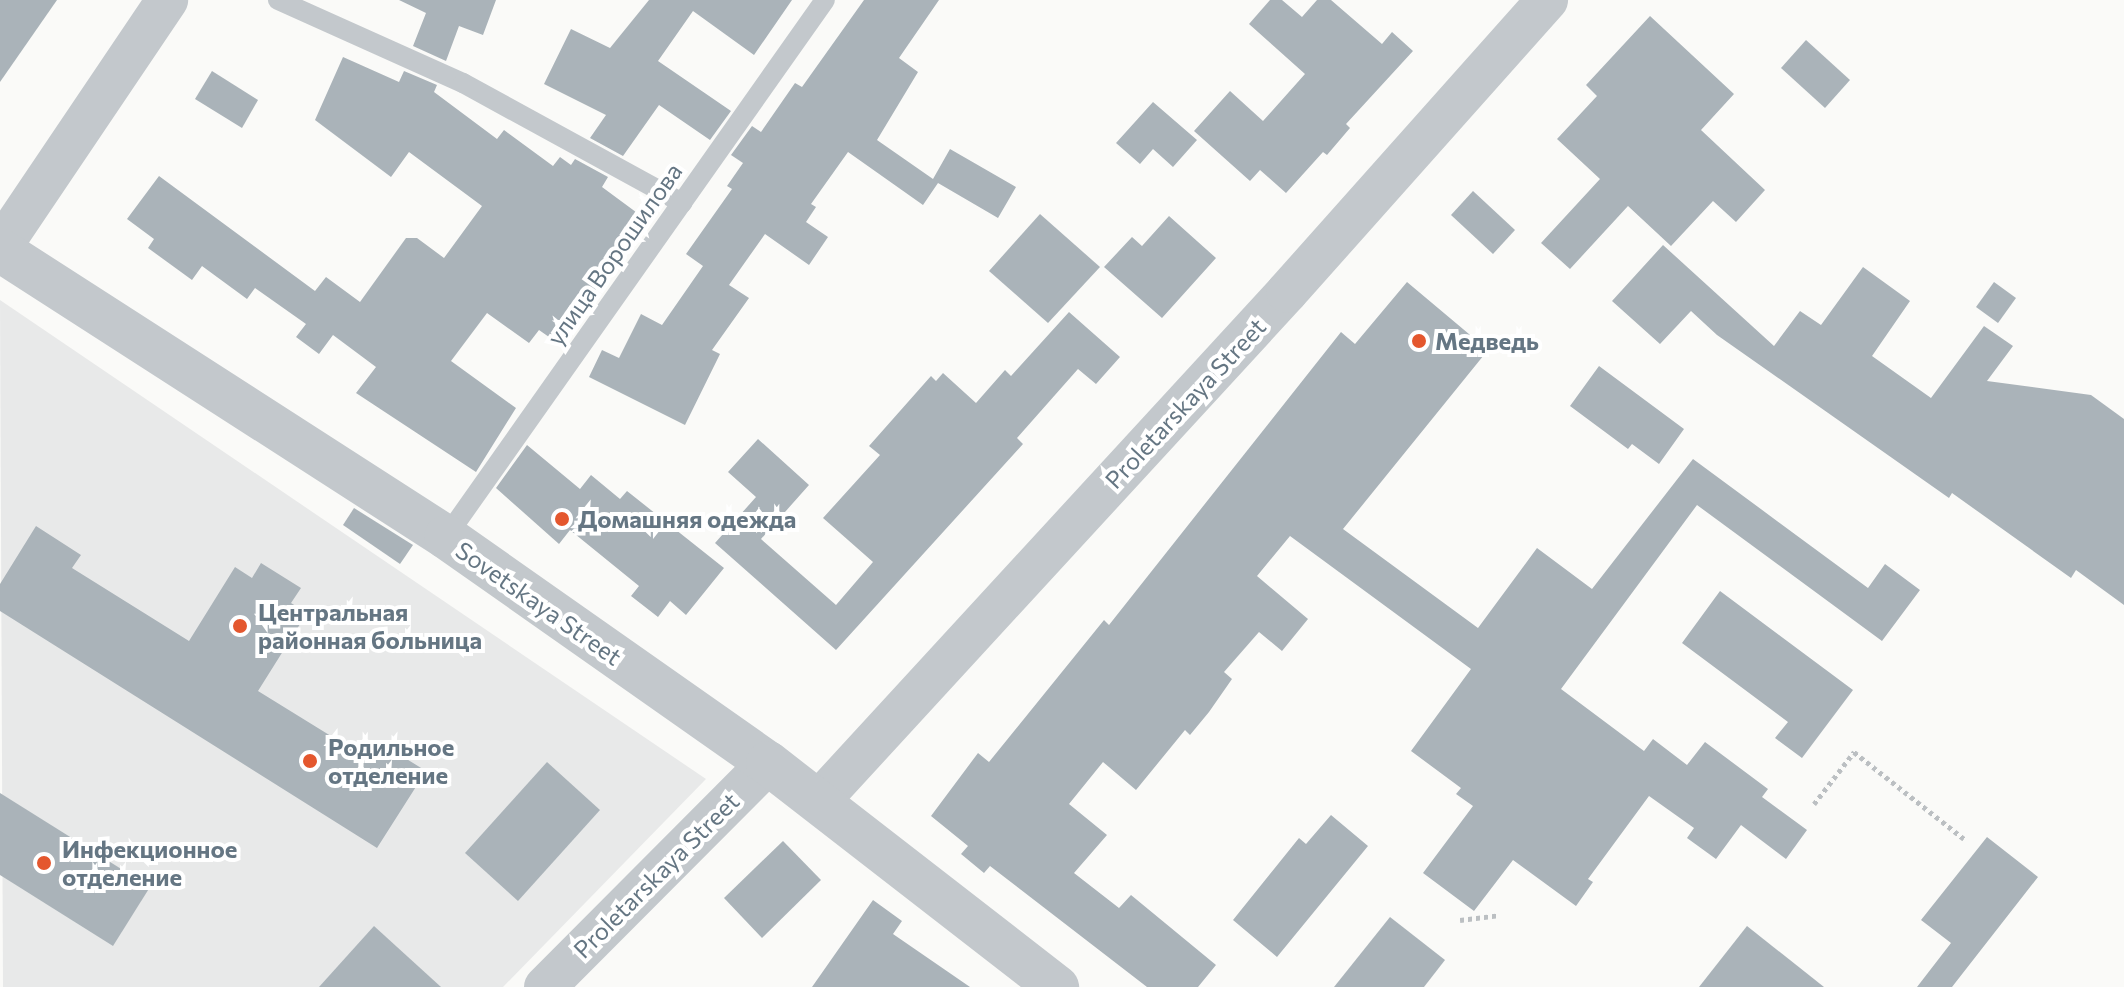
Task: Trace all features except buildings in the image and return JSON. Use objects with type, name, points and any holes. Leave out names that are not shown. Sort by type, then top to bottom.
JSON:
[{"type":"street","points":[[0,249],[167,0]]},
{"type":"street","name":"Proletarskaya Street","points":[[819,801],[1287,292],[1547,0]]},
{"type":"street","name":"Sovetskaya Street","points":[[0,249],[446,537],[768,763],[1057,987]]},
{"type":"street","name":"Proletarskaya Street","points":[[545,987],[768,763]]},
{"type":"lane","points":[[278,0],[463,83],[682,203]]},
{"type":"lane","name":"улица Ворошилова","points":[[446,537],[825,0]]},
{"type":"path","points":[[1814,804],[1854,752],[1964,839]]},
{"type":"path","points":[[1460,920],[1498,915]]},
{"type":"shaded area","name":"Центральная районная больница","points":[[0,300],[706,779],[503,987],[3,987]]},
{"type":"place","name":"Медведь","points":[[1419,341]]},
{"type":"place","name":"Домашняя одежда","points":[[562,519]]},
{"type":"place","name":"Центральная районная больница","points":[[240,626]]},
{"type":"place","name":"Родильное отделение","points":[[310,761]]},
{"type":"place","name":"Инфекционное отделение","points":[[44,863]]}]
